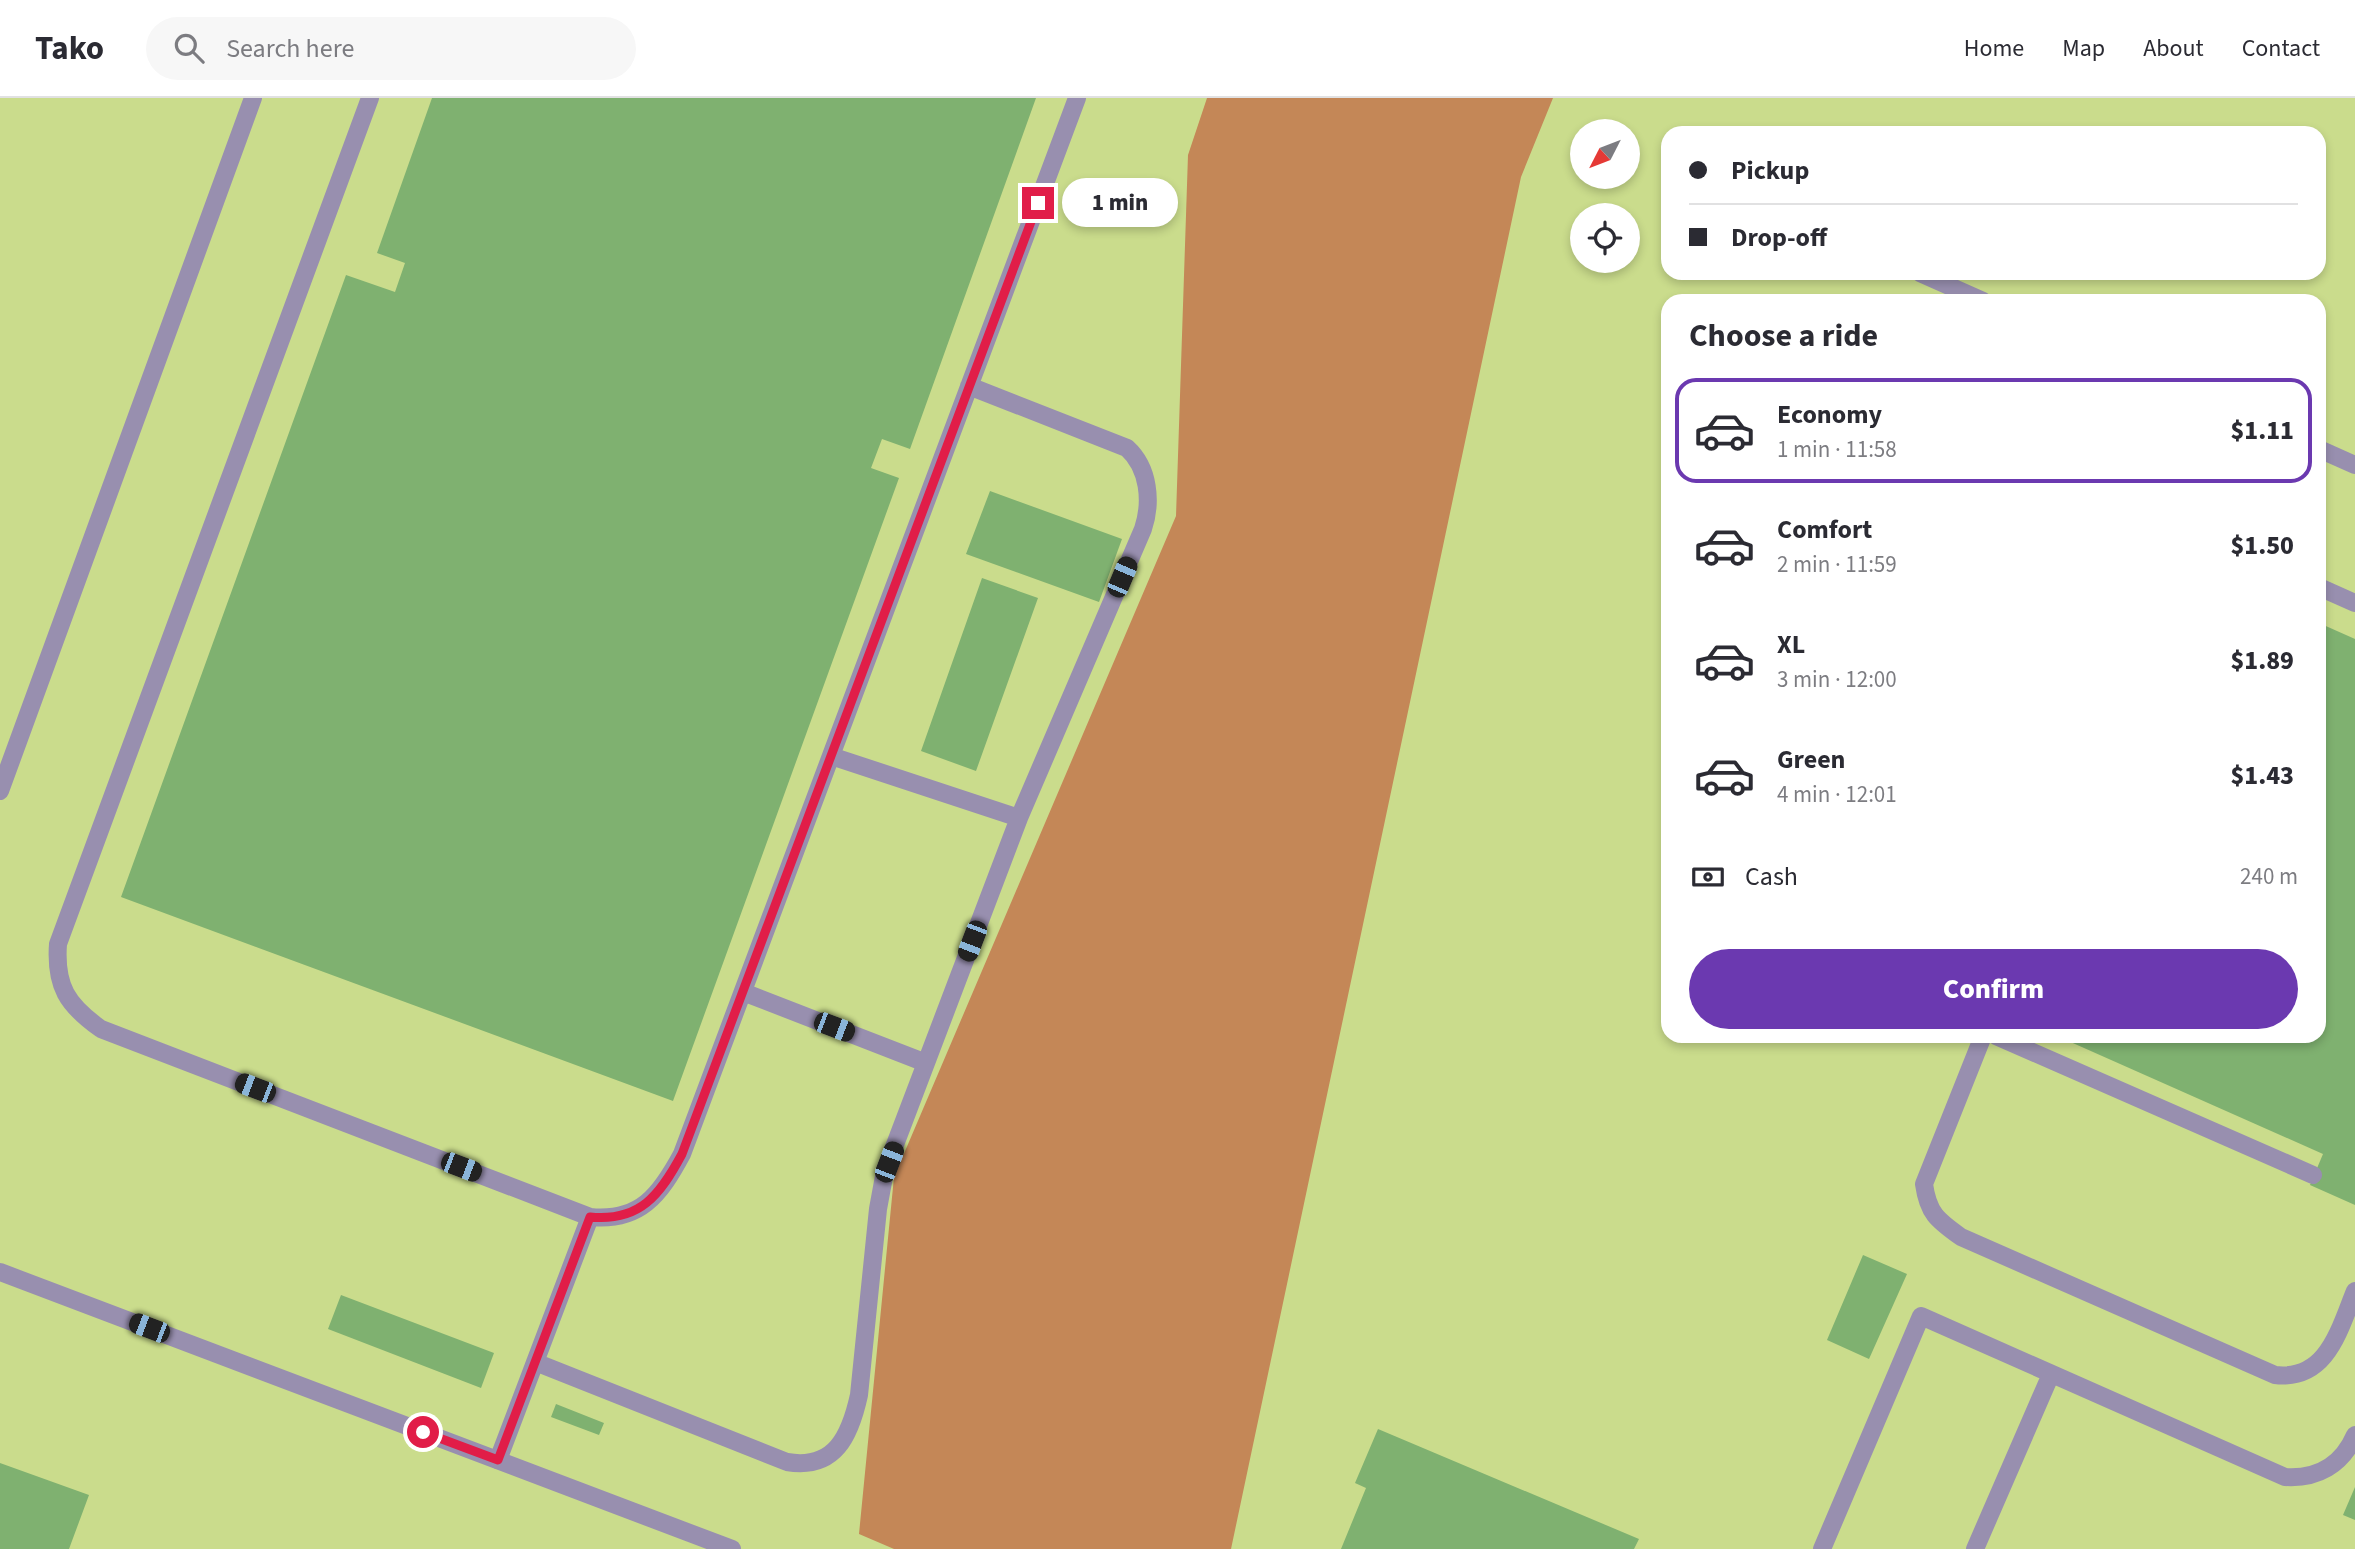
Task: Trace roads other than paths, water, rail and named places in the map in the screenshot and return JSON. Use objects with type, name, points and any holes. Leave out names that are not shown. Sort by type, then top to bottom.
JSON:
[{"type":"street","points":[[0,791],[253,98]]},
{"type":"street","points":[[370,98],[58,944],[56,968],[65,994],[80,1014],[101,1029],[590,1217],[610,1219],[643,1206],[668,1179],[682,1154],[1077,98]]},
{"type":"street","points":[[1936,280],[1967,294]]},
{"type":"street","points":[[535,1362],[787,1462],[811,1463],[830,1454],[845,1437],[855,1411],[885,1171],[1019,818],[1143,529],[1147,512],[1142,465],[1126,448],[969,386]]},
{"type":"street","points":[[2326,452],[2355,465]]},
{"type":"street","points":[[2326,590],[2355,603]]},
{"type":"street","points":[[831,756],[1019,818]]},
{"type":"street","points":[[743,992],[926,1063]]},
{"type":"street","points":[[1980,1043],[1924,1184],[1927,1205],[1941,1223],[1961,1237],[2276,1375],[2292,1377],[2309,1371],[2321,1360],[2332,1344],[2355,1291]]},
{"type":"street","points":[[2012,1043],[2312,1175]]},
{"type":"street","points":[[498,1460],[590,1217]]},
{"type":"street","points":[[0,1272],[732,1549]]},
{"type":"street","points":[[1822,1549],[1922,1316],[2286,1477],[2304,1478],[2322,1473],[2339,1459],[2355,1435]]},
{"type":"street","points":[[1975,1549],[2051,1374]]}]
